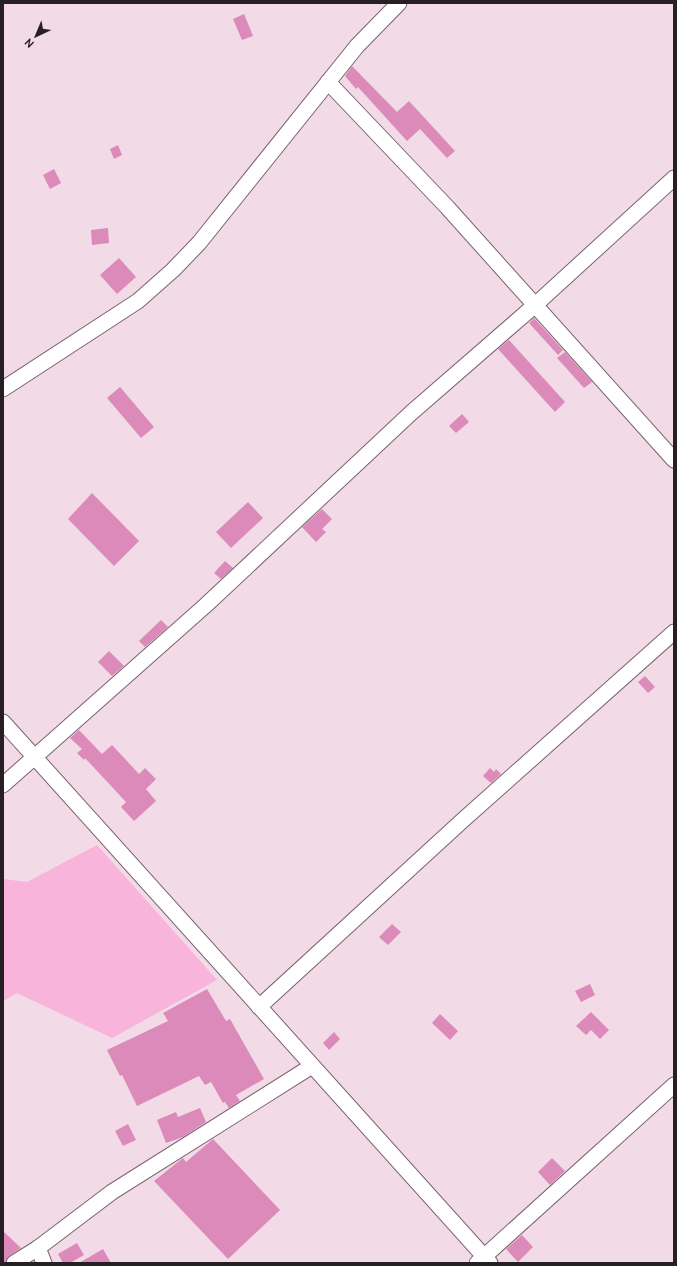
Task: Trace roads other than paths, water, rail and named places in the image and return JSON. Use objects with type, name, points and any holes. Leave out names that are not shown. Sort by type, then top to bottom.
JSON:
[{"type":"street","points":[[3,389],[138,301],[173,270],[208,231],[357,46],[399,3]]},
{"type":"street","points":[[328,82],[447,207],[534,306],[674,460]]},
{"type":"street","points":[[3,785],[206,605],[411,413],[534,306],[674,178]]},
{"type":"street","points":[[259,1007],[462,820],[674,632]]},
{"type":"street","points":[[3,722],[312,1066],[484,1261],[674,1085]]},
{"type":"street","points":[[14,1263],[38,1248],[112,1192],[312,1066]]},
{"type":"street","points":[[38,1248],[44,1263]]}]
